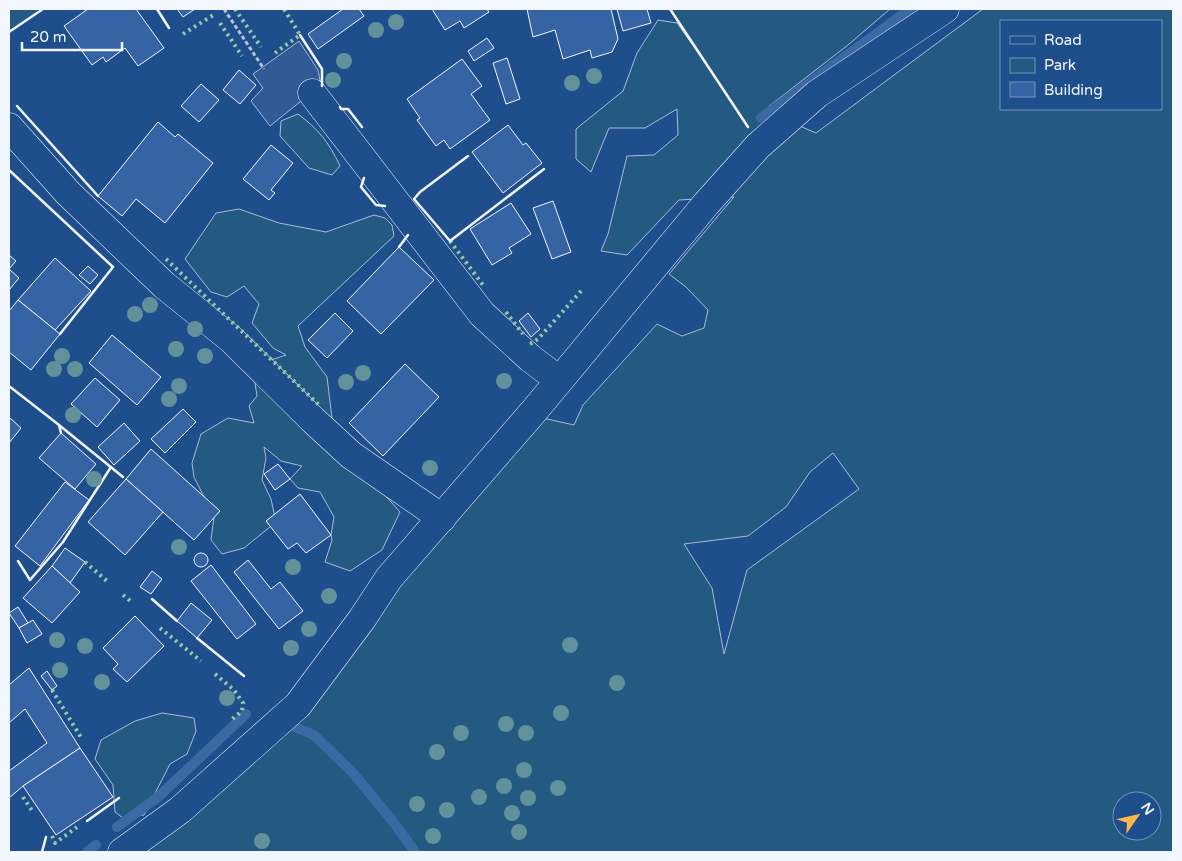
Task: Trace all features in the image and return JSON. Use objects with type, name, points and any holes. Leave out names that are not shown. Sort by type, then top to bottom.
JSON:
[{"type":"street","points":[[122,852],[180,810],[298,705],[362,619],[389,578],[559,380],[706,204],[758,146],[817,94],[945,9]]},
{"type":"street","points":[[312,93],[482,314],[530,358],[559,380]]},
{"type":"street","points":[[9,127],[68,193],[164,285],[231,339],[345,450],[442,518]]},
{"type":"path","points":[[224,9],[264,69]]},
{"type":"green space","points":[[9,9],[43,9],[9,32]]},
{"type":"green space","points":[[670,9],[890,9],[848,45],[768,107],[816,133],[983,9],[1173,9],[1173,852],[143,852],[255,755],[434,537],[543,418],[574,425],[583,405],[657,324],[682,336],[704,328],[708,310],[686,287],[669,274],[734,197],[679,200],[627,255],[601,251],[608,234],[627,156],[654,155],[678,135],[677,109],[645,128],[609,128],[591,172],[576,159],[576,129],[623,91],[637,53],[658,20],[677,23],[704,61]],"holes":[[[833,453],[859,489],[747,570],[724,654],[712,588],[684,544],[748,536],[786,507],[810,472]]]},
{"type":"green space","points":[[298,114],[317,131],[332,150],[340,166],[332,175],[309,168],[280,136],[281,121]]},
{"type":"green space","points":[[239,209],[279,223],[326,232],[374,215],[385,218],[392,225],[394,236],[298,326],[305,347],[327,377],[332,418],[375,484],[400,512],[382,550],[350,571],[325,562],[332,540],[334,517],[320,492],[298,488],[290,479],[302,466],[281,461],[264,447],[266,458],[262,480],[271,499],[276,522],[244,548],[222,554],[211,540],[214,517],[194,477],[192,463],[201,434],[228,418],[254,423],[249,406],[257,396],[255,383],[265,362],[286,355],[273,348],[252,323],[259,304],[244,286],[227,297],[211,292],[185,259],[216,213]]},
{"type":"green space","points":[[162,713],[194,718],[196,731],[187,754],[170,764],[144,815],[123,818],[115,812],[113,785],[95,759],[101,740],[135,721]]},
{"type":"shaded area","points":[[299,41],[318,70],[321,85],[270,126],[251,101],[263,88],[253,74]]},
{"type":"building","points":[[88,9],[136,9],[164,48],[138,66],[125,48],[106,62],[103,57],[92,65],[64,26]]},
{"type":"building","points":[[177,9],[195,9],[183,17]]},
{"type":"building","points":[[343,9],[359,9],[364,16],[318,49],[308,34]]},
{"type":"building","points":[[432,9],[487,9],[489,12],[464,28],[460,21],[445,30]]},
{"type":"building","points":[[527,9],[611,9],[618,39],[612,52],[592,58],[590,50],[563,59],[555,30],[533,37]]},
{"type":"building","points":[[617,9],[647,9],[651,23],[623,31]]},
{"type":"building","points":[[487,38],[494,48],[474,61],[468,51]]},
{"type":"building","points":[[507,58],[520,99],[506,104],[493,63]]},
{"type":"building","points":[[462,59],[482,86],[471,94],[490,120],[450,149],[444,140],[436,146],[417,120],[420,118],[407,99]]},
{"type":"building","points":[[239,70],[256,85],[240,104],[223,90]]},
{"type":"building","points":[[201,84],[219,100],[199,122],[181,106]]},
{"type":"building","points":[[158,122],[175,137],[178,134],[213,163],[165,223],[136,199],[122,216],[98,196]]},
{"type":"building","points":[[508,125],[523,145],[526,143],[542,163],[503,193],[472,152]]},
{"type":"building","points":[[271,145],[293,163],[271,190],[275,193],[269,200],[243,179]]},
{"type":"building","points":[[553,201],[571,252],[552,259],[533,208]]},
{"type":"building","points":[[511,203],[531,234],[509,248],[512,253],[492,265],[470,229]]},
{"type":"building","points":[[399,247],[434,280],[381,334],[347,301]]},
{"type":"building","points":[[9,255],[16,261],[9,269]]},
{"type":"building","points":[[55,258],[91,291],[55,330],[18,300]]},
{"type":"building","points":[[88,266],[98,275],[90,284],[79,275]]},
{"type":"building","points":[[9,269],[19,278],[9,290]]},
{"type":"building","points":[[18,300],[60,334],[31,370],[9,352],[9,311]]},
{"type":"building","points":[[335,313],[353,331],[327,358],[308,340]]},
{"type":"building","points":[[528,313],[540,329],[531,337],[519,321]]},
{"type":"building","points":[[112,335],[161,377],[137,405],[89,363]]},
{"type":"building","points":[[405,364],[439,397],[383,456],[349,423]]},
{"type":"building","points":[[95,378],[120,400],[97,427],[71,404]]},
{"type":"building","points":[[183,409],[196,422],[165,453],[151,439]]},
{"type":"building","points":[[9,417],[21,428],[9,443]]},
{"type":"building","points":[[124,423],[140,441],[114,465],[98,447]]},
{"type":"building","points":[[61,433],[96,464],[75,489],[39,458]]},
{"type":"building","points":[[151,449],[220,511],[194,540],[126,479]]},
{"type":"building","points":[[278,464],[290,479],[275,490],[264,474]]},
{"type":"building","points":[[126,479],[163,512],[125,555],[88,522]]},
{"type":"building","points":[[65,482],[89,500],[40,566],[15,546]]},
{"type":"building","points":[[300,494],[331,535],[306,553],[297,543],[288,549],[266,521]]},
{"type":"building","points":[[65,548],[85,562],[70,583],[52,566]]},
{"type":"building","points":[[201,553],[206,555],[208,560],[206,565],[201,567],[196,565],[194,560],[196,555]]},
{"type":"building","points":[[248,560],[271,589],[280,582],[303,611],[279,629],[234,572]]},
{"type":"building","points":[[211,565],[256,624],[237,639],[191,581]]},
{"type":"building","points":[[52,566],[80,592],[52,623],[23,598]]},
{"type":"building","points":[[152,571],[162,579],[151,594],[140,587]]},
{"type":"building","points":[[191,603],[212,620],[197,638],[177,621]]},
{"type":"building","points":[[18,607],[28,623],[19,628],[9,613]]},
{"type":"building","points":[[135,616],[164,646],[127,682],[113,669],[118,664],[103,648]]},
{"type":"building","points":[[33,620],[42,634],[27,643],[19,628]]},
{"type":"building","points":[[29,668],[80,748],[23,786],[9,798],[9,771],[47,743],[25,709],[9,723],[9,685]]},
{"type":"building","points":[[47,671],[57,686],[52,690],[41,676]]},
{"type":"building","points":[[80,748],[113,797],[56,835],[23,786]]},
{"type":"waterway","points":[[761,118],[910,9]]},
{"type":"waterway","points":[[117,827],[157,798],[246,714]]},
{"type":"waterway","points":[[290,725],[314,735],[352,772],[391,819],[415,852]]},
{"type":"waterway","points":[[87,852],[96,845]]},
{"type":"hedge","points":[[235,9],[261,47]]},
{"type":"hedge","points":[[275,53],[300,35],[284,9]]},
{"type":"hedge","points":[[183,34],[215,14]]},
{"type":"hedge","points":[[220,23],[242,56]]},
{"type":"hedge","points":[[450,241],[483,285]]},
{"type":"hedge","points":[[166,259],[320,406]]},
{"type":"hedge","points":[[530,344],[538,339],[582,290]]},
{"type":"hedge","points":[[506,312],[523,334]]},
{"type":"hedge","points":[[85,562],[107,581]]},
{"type":"hedge","points":[[123,595],[133,603]]},
{"type":"hedge","points":[[160,628],[201,661]]},
{"type":"hedge","points":[[215,674],[234,690],[243,703],[242,711],[231,720]]},
{"type":"hedge","points":[[52,690],[82,739]]},
{"type":"hedge","points":[[23,797],[33,812]]},
{"type":"hedge","points":[[52,836],[55,843],[77,827]]},
{"type":"wall","points":[[9,32],[43,9]]},
{"type":"wall","points":[[157,9],[169,28]]},
{"type":"wall","points":[[670,9],[748,127]]},
{"type":"wall","points":[[300,35],[322,69],[322,86]]},
{"type":"wall","points":[[17,106],[98,196]]},
{"type":"wall","points":[[340,107],[341,109],[348,109],[362,127]]},
{"type":"wall","points":[[468,156],[420,192],[414,199],[450,241],[544,169]]},
{"type":"wall","points":[[9,170],[113,267],[60,334]]},
{"type":"wall","points":[[364,178],[361,187],[376,205],[385,206]]},
{"type":"wall","points":[[399,247],[408,235]]},
{"type":"wall","points":[[9,386],[59,425],[61,433]]},
{"type":"wall","points":[[59,425],[123,477]]},
{"type":"wall","points":[[18,561],[30,580],[63,542],[111,467]]},
{"type":"wall","points":[[152,599],[177,621]]},
{"type":"wall","points":[[197,638],[244,676]]},
{"type":"wall","points":[[87,821],[119,798]]},
{"type":"wall","points":[[42,852],[46,837]]}]
